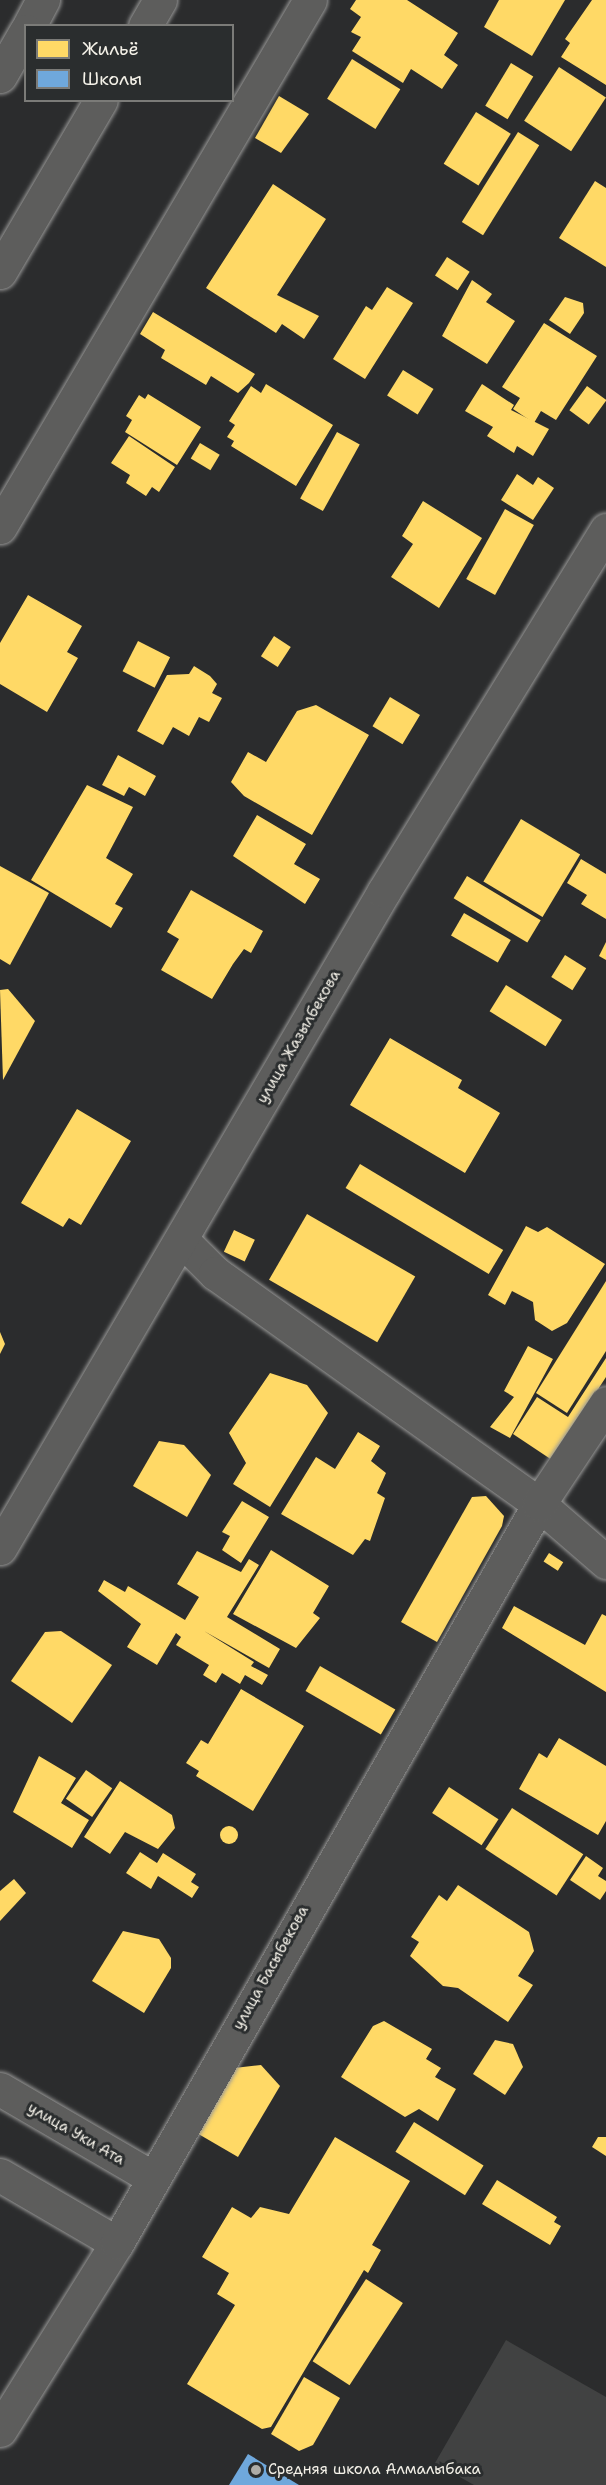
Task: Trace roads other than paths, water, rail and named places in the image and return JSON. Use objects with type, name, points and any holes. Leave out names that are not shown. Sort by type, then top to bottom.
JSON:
[{"type":"street","points":[[30,24],[43,0]]},
{"type":"street","points":[[146,24],[160,0]]},
{"type":"street","points":[[0,526],[310,0]]},
{"type":"street","points":[[0,76],[24,35]]},
{"type":"street","points":[[0,272],[100,102]]},
{"type":"street","name":"улица Жазылбекова","points":[[0,1548],[384,891],[606,530]]},
{"type":"street","points":[[182,1240],[215,1273],[539,1504],[601,1555]]},
{"type":"street","name":"улица Басыбекова","points":[[0,2430],[117,2243],[539,1504],[606,1403]]},
{"type":"street","name":"улица Уки Ата","points":[[0,2090],[153,2178]]},
{"type":"street","points":[[0,2175],[117,2243]]},
{"type":"place","name":"Средняя школа Алмалыбака","points":[[256,2470]]}]
